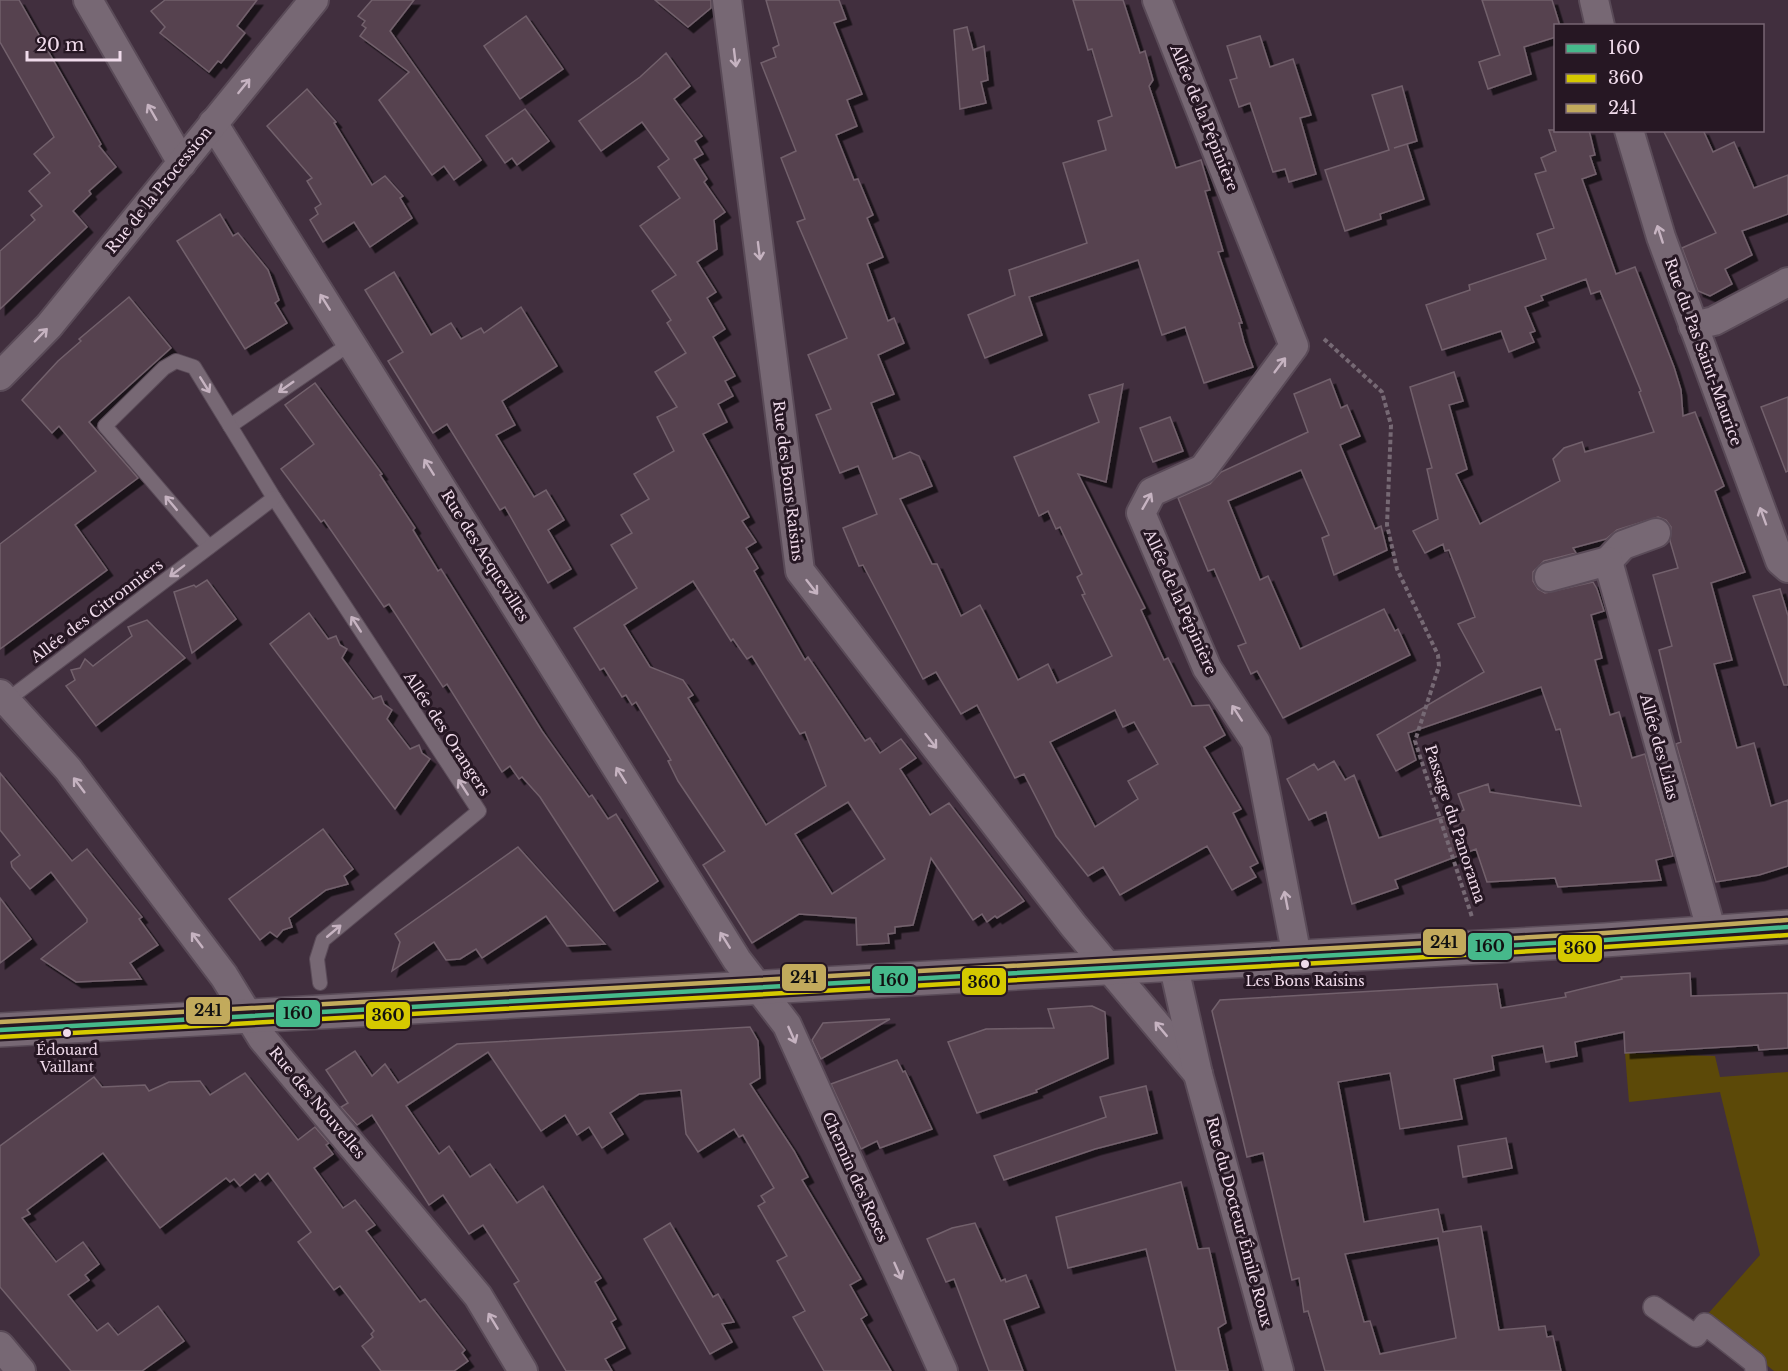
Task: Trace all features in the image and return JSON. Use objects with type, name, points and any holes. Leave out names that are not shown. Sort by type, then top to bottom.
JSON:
[{"type":"street","points":[[88,0],[182,163]]},
{"type":"street","name":"Rue de la Procession","points":[[0,376],[50,326],[314,0]]},
{"type":"street","name":"Rue des Bons Raisins","points":[[727,0],[800,571],[1109,968]]},
{"type":"street","name":"Allée de la Pépinière","points":[[1157,0],[1294,346],[1203,469],[1152,492],[1141,513],[1207,668],[1256,742],[1297,957]]},
{"type":"street","points":[[1594,0],[1600,24]]},
{"type":"street","name":"Rue des Acquevilles","points":[[213,123],[737,960],[759,987]]},
{"type":"street","name":"Rue du Pas Saint-Maurice","points":[[1630,132],[1660,237],[1780,561],[1788,568]]},
{"type":"street","points":[[1693,326],[1714,321],[1788,282]]},
{"type":"street","points":[[1550,577],[1608,561],[1623,545],[1656,534]]},
{"type":"street","name":"Allée des Lilas","points":[[1608,561],[1712,933]]},
{"type":"street","name":"Rue des Nouvelles","points":[[3,697],[68,770],[224,976],[262,1038],[478,1296],[523,1371]]},
{"type":"street","points":[[0,1030],[1109,968],[1788,927]]},
{"type":"street","name":"Rue du Docteur Émile Roux","points":[[1173,963],[1198,1074],[1279,1371]]},
{"type":"street","name":"Rue du Docteur Émile Roux","points":[[1109,968],[1198,1074]]},
{"type":"street","name":"Chemin des Roses","points":[[759,987],[787,1025],[943,1371]]},
{"type":"street","points":[[1654,1307],[1696,1336],[1705,1324],[1755,1363],[1756,1371]]},
{"type":"street","points":[[0,1346],[21,1371]]},
{"type":"lane","points":[[230,426],[351,343]]},
{"type":"lane","points":[[209,547],[105,426],[165,368],[176,361],[194,367],[274,498]]},
{"type":"lane","name":"Allée des Citronniers","points":[[3,697],[274,498]]},
{"type":"lane","name":"Allée des Orangers","points":[[274,498],[478,812],[322,940],[317,959],[320,983]]},
{"type":"path","name":"Passage du Panorama","points":[[1294,346],[1325,339],[1382,392],[1392,425],[1387,525],[1397,569],[1438,656],[1439,666],[1415,741],[1473,921]]},
{"type":"shaded area","points":[[1625,1053],[1715,1056],[1720,1077],[1788,1072],[1788,1371],[1774,1371],[1706,1316],[1760,1255],[1720,1092],[1629,1102]]},
{"type":"building","points":[[0,0],[19,0],[101,144],[99,146],[116,167],[89,191],[91,194],[73,211],[87,227],[0,309],[0,251],[35,220],[31,215],[42,206],[29,191],[50,173],[34,154],[54,137],[0,42]]},
{"type":"building","points":[[165,0],[257,0],[237,26],[245,33],[221,63],[218,61],[209,72],[160,33],[165,27],[151,11]]},
{"type":"building","points":[[372,0],[414,0],[390,31],[481,160],[454,180],[444,166],[432,175],[379,100],[409,72],[360,36],[366,28],[362,25],[365,21],[358,16]]},
{"type":"building","points":[[655,0],[711,0],[711,8],[688,27]]},
{"type":"building","points":[[766,0],[839,0],[846,19],[834,23],[862,94],[847,100],[857,126],[836,135],[854,180],[858,179],[873,215],[867,218],[883,257],[867,264],[888,321],[894,318],[904,343],[878,355],[894,394],[871,403],[893,459],[910,452],[919,456],[932,486],[900,499],[932,564],[937,564],[961,616],[980,605],[1018,680],[1048,664],[1057,683],[1112,656],[1082,595],[1085,594],[1077,577],[1082,574],[1060,527],[1056,529],[1048,511],[1039,516],[1014,457],[1099,422],[1089,395],[1123,384],[1106,482],[1078,474],[1145,608],[1141,610],[1164,660],[1168,658],[1192,706],[1209,705],[1225,735],[1204,747],[1241,809],[1233,813],[1258,863],[1250,867],[1256,877],[1232,890],[1207,846],[1120,895],[1103,867],[1088,876],[1056,836],[1024,774],[1015,778],[977,705],[961,714],[936,672],[923,679],[863,565],[859,566],[843,528],[877,514],[858,466],[840,473],[816,415],[831,409],[808,355],[847,338],[797,222],[805,219],[781,158],[796,151],[761,63],[776,57],[773,48],[779,45]],"holes":[[[1115,710],[1123,727],[1134,722],[1158,764],[1128,781],[1138,799],[1095,827],[1050,742]]]},
{"type":"building","points":[[1073,0],[1123,0],[1140,53],[1145,51],[1153,80],[1149,86],[1176,168],[1201,160],[1210,190],[1205,191],[1223,251],[1218,252],[1242,323],[1239,323],[1253,367],[1204,383],[1185,327],[1162,335],[1138,260],[1029,297],[1042,335],[985,358],[968,315],[1015,295],[1009,270],[1087,243],[1063,163],[1106,150],[1098,121],[1112,116],[1092,49],[1088,50]]},
{"type":"building","points":[[1482,0],[1552,0],[1559,24],[1554,24],[1554,38],[1524,47],[1531,74],[1488,89],[1479,62],[1500,55]]},
{"type":"building","points":[[526,16],[563,69],[520,99],[484,46]]},
{"type":"building","points":[[967,27],[973,50],[984,46],[988,80],[981,82],[986,103],[960,109],[954,30]]},
{"type":"building","points":[[1260,36],[1270,67],[1293,59],[1311,115],[1300,118],[1316,174],[1289,182],[1285,169],[1273,172],[1250,103],[1239,107],[1230,80],[1237,78],[1227,46]]},
{"type":"building","points":[[666,53],[690,86],[674,99],[702,136],[695,141],[703,154],[694,159],[707,179],[704,182],[725,212],[714,220],[717,249],[697,262],[716,292],[707,298],[725,329],[713,337],[735,376],[725,381],[733,396],[718,404],[727,422],[703,434],[749,517],[742,521],[756,542],[746,548],[758,568],[754,571],[805,660],[808,657],[865,741],[870,738],[880,753],[901,739],[916,758],[900,769],[930,815],[949,803],[1024,901],[997,918],[995,916],[987,922],[982,914],[973,920],[931,858],[913,925],[895,927],[895,933],[888,934],[889,943],[857,945],[856,918],[799,914],[752,943],[703,865],[725,851],[678,781],[668,761],[671,760],[636,702],[632,705],[626,695],[622,697],[604,668],[600,670],[574,628],[637,588],[611,545],[632,533],[621,515],[649,499],[634,474],[674,451],[657,417],[677,407],[655,372],[686,353],[667,323],[671,320],[652,291],[676,275],[640,226],[680,198],[658,167],[669,159],[642,122],[601,151],[579,121],[640,77]],"holes":[[[693,581],[731,641],[733,639],[747,659],[752,656],[800,734],[805,732],[826,786],[766,825],[688,698],[693,695],[683,680],[650,667],[624,625]],[[848,802],[885,859],[832,894],[795,834]]]},
{"type":"building","points":[[1402,86],[1417,141],[1407,144],[1424,199],[1380,214],[1381,219],[1345,231],[1325,170],[1389,150],[1372,95]]},
{"type":"building","points":[[307,89],[336,122],[334,123],[372,185],[385,176],[403,196],[400,198],[412,218],[370,247],[354,222],[323,242],[310,220],[318,214],[315,208],[321,204],[307,181],[312,178],[267,126]]},
{"type":"building","points":[[525,109],[549,141],[517,165],[512,158],[505,163],[486,136]]},
{"type":"building","points":[[1549,130],[1589,132],[1595,155],[1590,156],[1596,174],[1582,179],[1616,274],[1635,267],[1674,367],[1681,390],[1683,416],[1695,412],[1724,486],[1715,491],[1745,572],[1711,583],[1732,660],[1714,664],[1737,748],[1754,743],[1771,806],[1788,800],[1788,866],[1759,875],[1716,882],[1676,744],[1681,742],[1659,650],[1672,646],[1653,575],[1678,568],[1670,541],[1671,527],[1666,520],[1658,517],[1617,530],[1606,539],[1573,548],[1576,553],[1544,561],[1533,572],[1533,581],[1538,589],[1545,593],[1593,582],[1597,589],[1604,611],[1591,615],[1602,658],[1595,660],[1610,715],[1619,712],[1632,758],[1645,754],[1673,856],[1656,860],[1661,880],[1558,887],[1555,878],[1487,882],[1476,849],[1395,880],[1398,888],[1352,904],[1326,812],[1309,820],[1287,779],[1314,764],[1318,770],[1334,761],[1345,780],[1354,775],[1379,838],[1464,810],[1458,794],[1488,784],[1490,792],[1581,806],[1560,729],[1556,730],[1541,687],[1408,733],[1416,760],[1396,771],[1377,735],[1484,672],[1458,624],[1475,617],[1449,550],[1445,551],[1443,544],[1425,553],[1413,531],[1438,519],[1427,469],[1432,468],[1410,387],[1454,372],[1463,401],[1449,405],[1467,469],[1456,474],[1480,524],[1560,481],[1553,459],[1564,448],[1582,442],[1585,452],[1654,432],[1639,392],[1641,391],[1600,291],[1591,294],[1586,279],[1541,296],[1543,300],[1525,307],[1535,331],[1530,333],[1534,342],[1509,352],[1501,331],[1442,350],[1426,305],[1470,290],[1469,285],[1546,259],[1537,234],[1554,228],[1535,174],[1546,171],[1541,158],[1556,151]]},
{"type":"building","points":[[1664,132],[1704,132],[1713,152],[1734,142],[1754,188],[1788,175],[1788,214],[1742,231],[1752,255],[1725,269],[1732,284],[1710,296],[1698,291],[1682,248],[1716,233]]},
{"type":"building","points":[[220,214],[233,236],[238,233],[268,270],[279,300],[275,303],[287,323],[245,349],[177,241]]},
{"type":"building","points":[[394,272],[431,335],[451,323],[461,339],[481,328],[484,333],[521,307],[557,366],[502,401],[515,425],[496,435],[534,497],[546,490],[564,520],[548,530],[571,569],[548,583],[505,507],[500,510],[447,424],[433,433],[388,361],[403,352],[365,290]]},
{"type":"building","points":[[129,297],[171,348],[89,422],[138,478],[75,525],[107,570],[0,649],[0,544],[96,471],[59,426],[52,433],[22,400],[58,361],[81,341],[79,339]]},
{"type":"building","points":[[1330,379],[1341,408],[1347,405],[1360,436],[1340,445],[1375,529],[1381,526],[1387,550],[1334,575],[1322,538],[1329,535],[1301,470],[1228,501],[1260,580],[1268,576],[1300,649],[1384,609],[1395,631],[1398,629],[1410,655],[1283,718],[1257,671],[1251,674],[1238,646],[1246,643],[1214,569],[1208,571],[1178,498],[1210,484],[1221,472],[1308,432],[1294,394]]},
{"type":"building","points":[[315,383],[382,474],[380,475],[415,528],[413,530],[438,571],[441,569],[542,731],[589,797],[592,795],[608,819],[616,814],[658,881],[614,911],[540,797],[522,777],[519,779],[510,766],[502,772],[447,684],[443,687],[389,604],[384,607],[324,520],[321,522],[281,469],[314,444],[285,405]]},
{"type":"building","points":[[1788,397],[1788,471],[1786,472],[1761,407]]},
{"type":"building","points":[[1170,417],[1183,451],[1153,462],[1140,428]]},
{"type":"building","points":[[207,580],[236,619],[192,653],[174,592],[194,585],[196,587]]},
{"type":"building","points":[[1780,589],[1788,616],[1788,685],[1784,685],[1753,596]]},
{"type":"building","points":[[309,613],[328,639],[336,636],[340,645],[347,649],[342,658],[373,699],[381,696],[384,704],[392,710],[387,719],[410,749],[419,745],[422,753],[430,759],[395,809],[270,644]]},
{"type":"building","points":[[147,620],[185,658],[96,726],[66,686],[75,680],[71,670],[80,668],[85,659],[93,666],[132,636],[128,627]]},
{"type":"building","points":[[0,773],[72,861],[87,849],[142,917],[139,919],[158,945],[130,963],[141,979],[76,982],[41,959],[87,922],[87,919],[51,872],[30,889],[12,867],[11,862],[20,855],[0,830]]},
{"type":"building","points":[[323,829],[353,869],[344,876],[348,884],[326,890],[289,918],[292,927],[283,930],[277,937],[270,932],[260,940],[229,899]]},
{"type":"building","points":[[518,847],[605,944],[567,946],[546,916],[482,958],[476,949],[460,959],[446,960],[434,942],[392,971],[400,942],[395,934]]},
{"type":"building","points":[[0,898],[31,939],[0,963]]},
{"type":"building","points":[[1690,973],[1691,996],[1788,993],[1788,1048],[1759,1050],[1758,1045],[1625,1053],[1624,1032],[1575,1042],[1577,1056],[1546,1062],[1543,1046],[1492,1056],[1494,1070],[1454,1079],[1462,1119],[1400,1129],[1390,1073],[1338,1082],[1364,1222],[1438,1209],[1443,1232],[1481,1226],[1499,1330],[1545,1326],[1547,1337],[1553,1336],[1561,1371],[1325,1371],[1308,1311],[1304,1312],[1299,1278],[1292,1280],[1263,1153],[1247,1157],[1212,1011],[1220,1000],[1497,984],[1501,1008],[1566,997],[1565,993],[1622,979],[1621,977]],"holes":[[[1438,1238],[1456,1338],[1380,1354],[1370,1321],[1364,1322],[1345,1254]]]},
{"type":"building","points":[[1092,1006],[1105,1012],[1108,1058],[1036,1090],[1037,1092],[977,1113],[948,1042],[986,1029],[1054,1028],[1048,1009]]},
{"type":"building","points":[[890,1019],[821,1059],[812,1040],[823,1023]]},
{"type":"building","points":[[750,1027],[758,1041],[760,1078],[750,1084],[794,1151],[808,1177],[802,1180],[861,1279],[850,1285],[867,1315],[861,1319],[891,1371],[824,1371],[793,1317],[805,1311],[777,1261],[787,1256],[758,1206],[765,1202],[761,1196],[774,1188],[743,1135],[739,1137],[734,1129],[698,1152],[686,1134],[681,1090],[639,1094],[610,1113],[623,1134],[602,1148],[589,1127],[577,1135],[565,1115],[541,1131],[488,1052],[406,1106],[439,1154],[449,1146],[470,1177],[490,1164],[517,1203],[543,1186],[601,1278],[595,1282],[616,1319],[611,1322],[625,1348],[605,1359],[612,1371],[566,1371],[514,1284],[519,1281],[483,1225],[469,1234],[443,1195],[429,1205],[372,1115],[357,1125],[341,1107],[348,1103],[326,1070],[355,1051],[372,1076],[385,1064],[398,1083],[457,1044]]},
{"type":"building","points":[[897,1060],[903,1072],[905,1071],[932,1129],[880,1148],[877,1141],[861,1149],[831,1084]]},
{"type":"building","points":[[245,1073],[298,1140],[315,1127],[329,1143],[326,1145],[333,1154],[314,1168],[343,1208],[355,1200],[375,1225],[366,1231],[420,1302],[425,1299],[465,1350],[462,1353],[468,1361],[454,1371],[381,1371],[362,1346],[373,1337],[371,1334],[374,1331],[340,1286],[334,1290],[298,1242],[311,1232],[268,1173],[260,1180],[255,1174],[240,1186],[234,1179],[230,1182],[226,1178],[160,1228],[103,1153],[27,1210],[30,1214],[22,1218],[56,1262],[83,1242],[99,1264],[85,1275],[89,1280],[68,1295],[97,1331],[108,1323],[118,1335],[158,1306],[184,1341],[142,1371],[71,1371],[0,1287],[0,1146],[94,1077],[102,1087],[145,1085],[149,1091],[169,1082],[200,1081],[210,1095]]},
{"type":"building","points":[[1146,1086],[1157,1133],[1095,1149],[1004,1180],[994,1156],[1106,1117],[1100,1097]]},
{"type":"building","points":[[1506,1138],[1512,1168],[1463,1177],[1458,1146]]},
{"type":"building","points":[[1181,1182],[1198,1249],[1209,1248],[1226,1323],[1218,1328],[1228,1371],[1176,1371],[1146,1249],[1068,1268],[1056,1217]]},
{"type":"building","points":[[670,1223],[713,1297],[718,1294],[734,1322],[722,1324],[732,1342],[710,1354],[644,1239]]},
{"type":"building","points":[[975,1223],[1001,1281],[1005,1279],[1006,1282],[1026,1275],[1039,1307],[1004,1320],[1023,1371],[989,1371],[954,1279],[946,1282],[927,1239],[952,1228]]},
{"type":"transit line","name":"241","points":[[0,1022],[1605,933],[1787,920]]},
{"type":"transit line","name":"160","points":[[0,1030],[1605,940],[1788,927]]},
{"type":"transit line","name":"360","points":[[0,1037],[1788,935]]},
{"type":"place","name":"Les Bons Raisins","points":[[1305,964]]},
{"type":"place","name":"Édouard Vaillant","points":[[67,1033]]}]
